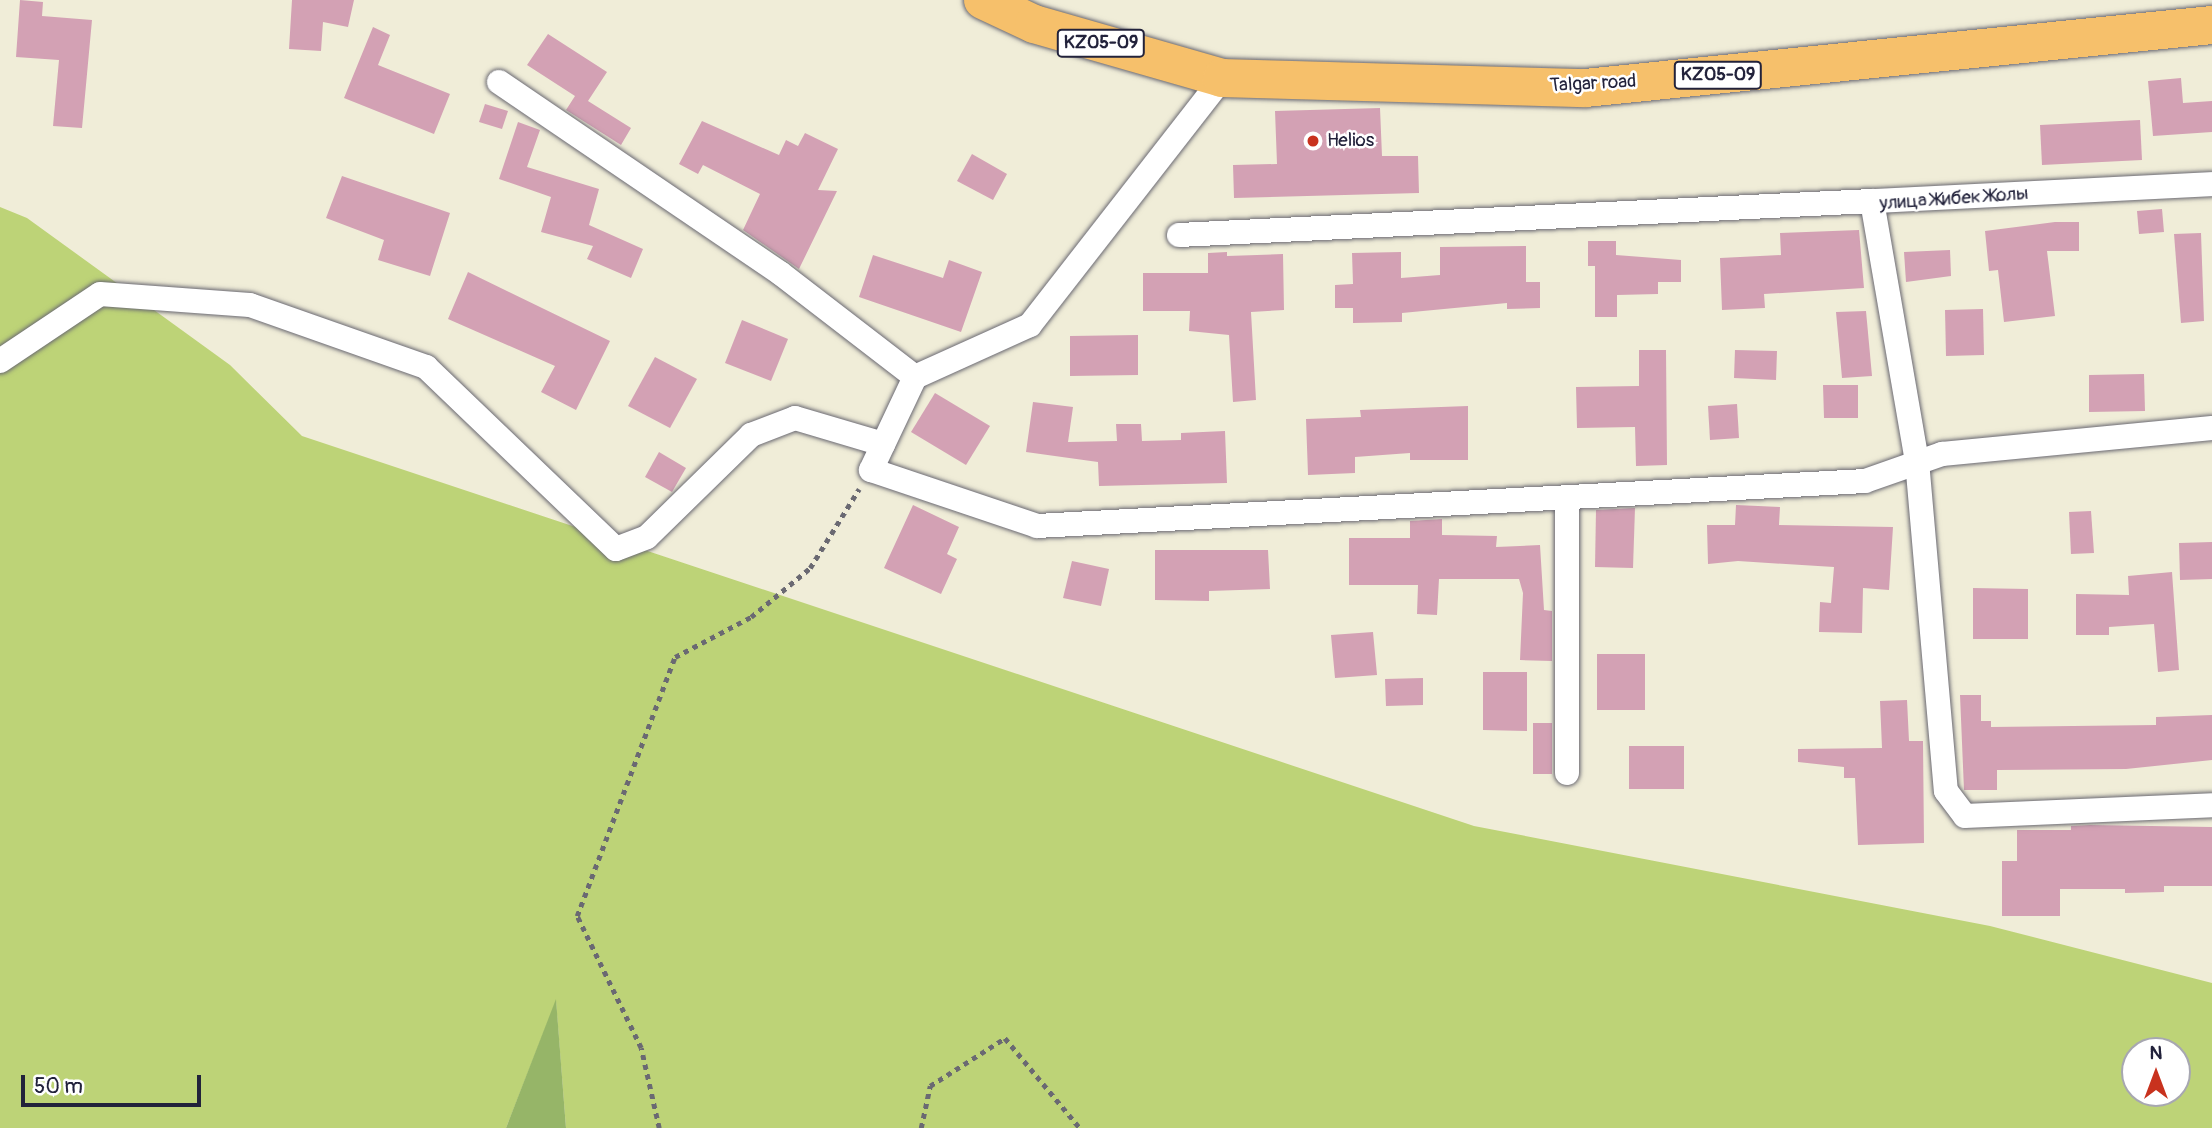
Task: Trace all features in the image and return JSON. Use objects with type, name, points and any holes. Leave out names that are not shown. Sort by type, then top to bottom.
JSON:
[{"type":"main road","name":"Talgar road","points":[[983,0],[1034,24],[1223,78],[1585,88],[2212,25]]},
{"type":"street","points":[[1223,78],[1030,325],[915,377],[871,470],[1037,526],[1864,481],[1942,454],[2212,428]]},
{"type":"street","points":[[499,82],[780,273],[915,377]]},
{"type":"street","name":"улица Жибек Жолы","points":[[2212,184],[1871,201],[1917,461],[1940,764],[1946,791],[1965,816],[2212,804]]},
{"type":"street","points":[[1179,236],[1871,201]]},
{"type":"street","points":[[0,362],[100,295],[250,305],[426,368],[616,549],[647,537],[751,435],[773,426],[795,418],[883,444]]},
{"type":"street","points":[[1567,497],[1567,773]]},
{"type":"path","points":[[659,1128],[641,1048],[577,916],[675,657],[751,617],[810,568],[871,470]]},
{"type":"path","points":[[921,1128],[930,1086],[1006,1038],[1080,1128]]},
{"type":"green space","points":[[0,207],[27,218],[230,365],[302,436],[1474,826],[1990,926],[2212,983],[2212,1128],[566,1128],[556,1001],[506,1128],[0,1128]]},
{"type":"green space","points":[[556,999],[566,1128],[506,1128]]},
{"type":"building","points":[[20,0],[43,2],[42,16],[92,20],[82,128],[53,126],[59,60],[16,57]]},
{"type":"building","points":[[292,0],[354,0],[348,27],[323,22],[321,51],[289,49]]},
{"type":"building","points":[[373,27],[390,35],[378,65],[450,94],[434,134],[344,98]]},
{"type":"building","points":[[548,34],[607,72],[588,101],[631,128],[621,145],[566,110],[575,96],[527,65]]},
{"type":"building","points":[[2181,78],[2183,103],[2212,101],[2212,132],[2153,136],[2148,81]]},
{"type":"building","points":[[485,104],[508,111],[502,129],[479,122]]},
{"type":"building","points":[[1380,108],[1382,156],[1418,156],[1419,193],[1234,198],[1233,165],[1277,164],[1275,111]]},
{"type":"building","points":[[2140,120],[2142,160],[2042,165],[2040,125]]},
{"type":"building","points":[[702,121],[779,155],[786,140],[798,146],[805,133],[838,149],[818,190],[837,191],[799,269],[743,230],[760,194],[703,165],[698,174],[679,164]]},
{"type":"building","points":[[518,122],[540,130],[527,167],[599,189],[589,225],[643,249],[631,278],[587,259],[593,246],[541,232],[551,197],[499,179]]},
{"type":"building","points":[[972,154],[1007,174],[993,200],[957,181]]},
{"type":"building","points":[[342,176],[450,213],[430,276],[378,260],[384,240],[326,218]]},
{"type":"building","points":[[2162,209],[2164,232],[2139,234],[2137,211]]},
{"type":"building","points":[[2055,222],[2079,222],[2079,251],[2047,251],[2055,316],[2004,322],[1998,270],[1989,271],[1985,231]]},
{"type":"building","points":[[1859,230],[1864,288],[1764,294],[1765,308],[1722,310],[1720,258],[1781,255],[1780,233]]},
{"type":"building","points":[[2201,233],[2204,321],[2181,323],[2174,234]]},
{"type":"building","points":[[1588,241],[1616,241],[1616,255],[1681,260],[1681,282],[1658,282],[1658,294],[1617,295],[1617,317],[1595,317],[1595,266],[1588,266]]},
{"type":"building","points":[[1526,246],[1526,282],[1540,282],[1540,308],[1507,309],[1507,303],[1402,313],[1402,322],[1353,323],[1353,308],[1335,308],[1335,285],[1353,284],[1352,253],[1401,252],[1401,278],[1440,275],[1440,247]]},
{"type":"building","points":[[1950,250],[1951,276],[1906,282],[1904,252]]},
{"type":"building","points":[[1227,252],[1227,256],[1283,254],[1284,310],[1251,312],[1256,400],[1233,402],[1229,335],[1189,331],[1190,311],[1143,311],[1143,273],[1208,273],[1208,253]]},
{"type":"building","points":[[873,255],[943,278],[949,260],[982,272],[961,332],[859,297]]},
{"type":"building","points":[[468,272],[610,341],[576,410],[541,392],[555,366],[448,319]]},
{"type":"building","points":[[1983,309],[1984,355],[1946,356],[1945,310]]},
{"type":"building","points":[[1866,311],[1872,376],[1842,378],[1836,312]]},
{"type":"building","points":[[742,320],[788,339],[771,381],[725,363]]},
{"type":"building","points":[[1138,335],[1138,375],[1070,376],[1070,336]]},
{"type":"building","points":[[1639,350],[1666,350],[1667,465],[1636,466],[1635,427],[1577,428],[1576,387],[1639,386]]},
{"type":"building","points":[[1735,350],[1777,351],[1776,380],[1734,378]]},
{"type":"building","points":[[655,357],[697,379],[670,428],[628,406]]},
{"type":"building","points":[[2144,374],[2145,411],[2089,412],[2089,375]]},
{"type":"building","points":[[1823,385],[1858,385],[1858,418],[1824,418]]},
{"type":"building","points":[[935,393],[990,426],[966,465],[911,432]]},
{"type":"building","points":[[1033,402],[1073,407],[1068,442],[1117,441],[1116,424],[1141,424],[1142,441],[1181,440],[1181,433],[1225,431],[1227,483],[1099,486],[1098,462],[1026,452]]},
{"type":"building","points":[[1737,404],[1739,438],[1710,440],[1708,406]]},
{"type":"building","points":[[1468,406],[1468,460],[1410,460],[1410,453],[1355,457],[1355,473],[1308,475],[1306,419],[1361,417],[1360,410]]},
{"type":"building","points":[[659,452],[686,468],[672,492],[645,477]]},
{"type":"building","points":[[913,505],[959,527],[947,554],[957,559],[941,594],[884,568]]},
{"type":"building","points":[[1736,505],[1780,507],[1779,525],[1893,527],[1889,590],[1863,588],[1862,633],[1819,632],[1820,602],[1831,603],[1834,567],[1738,561],[1708,564],[1707,525],[1735,525]]},
{"type":"building","points":[[1635,508],[1633,568],[1595,567],[1596,510]]},
{"type":"building","points":[[2091,511],[2094,553],[2071,554],[2069,512]]},
{"type":"building","points":[[1442,519],[1442,535],[1497,536],[1496,547],[1540,545],[1544,610],[1552,611],[1552,661],[1520,660],[1523,593],[1519,579],[1439,579],[1437,615],[1417,614],[1418,585],[1349,585],[1349,538],[1410,538],[1410,521]]},
{"type":"building","points":[[2212,542],[2212,579],[2180,580],[2179,543]]},
{"type":"building","points":[[1155,550],[1268,550],[1270,589],[1209,591],[1209,601],[1155,600]]},
{"type":"building","points":[[1072,561],[1109,569],[1101,606],[1063,598]]},
{"type":"building","points":[[2172,572],[2179,670],[2158,672],[2154,624],[2109,627],[2109,635],[2076,635],[2076,594],[2129,595],[2128,576]]},
{"type":"building","points":[[1973,588],[2028,589],[2028,639],[1973,639]]},
{"type":"building","points":[[1373,632],[1377,675],[1335,678],[1331,635]]},
{"type":"building","points":[[1597,654],[1645,654],[1645,710],[1597,710]]},
{"type":"building","points":[[1483,672],[1527,672],[1527,731],[1483,730]]},
{"type":"building","points":[[1423,678],[1423,705],[1386,706],[1385,679]]},
{"type":"building","points":[[1960,695],[1981,695],[1981,721],[1991,721],[1991,727],[2156,725],[2156,717],[2212,715],[2212,760],[2126,769],[1997,770],[1997,790],[1964,790]]},
{"type":"building","points":[[1907,700],[1909,741],[1923,741],[1924,843],[1858,845],[1855,778],[1844,778],[1844,767],[1798,762],[1798,749],[1882,748],[1880,701]]},
{"type":"building","points":[[1533,723],[1552,723],[1552,774],[1533,774]]},
{"type":"building","points":[[1629,746],[1684,746],[1684,789],[1629,789]]},
{"type":"building","points":[[2071,826],[2212,827],[2212,886],[2164,886],[2164,892],[2125,893],[2125,889],[2060,889],[2060,916],[2002,916],[2002,861],[2017,861],[2017,830],[2071,830]]},
{"type":"place","name":"Helios","points":[[1313,141]]}]
